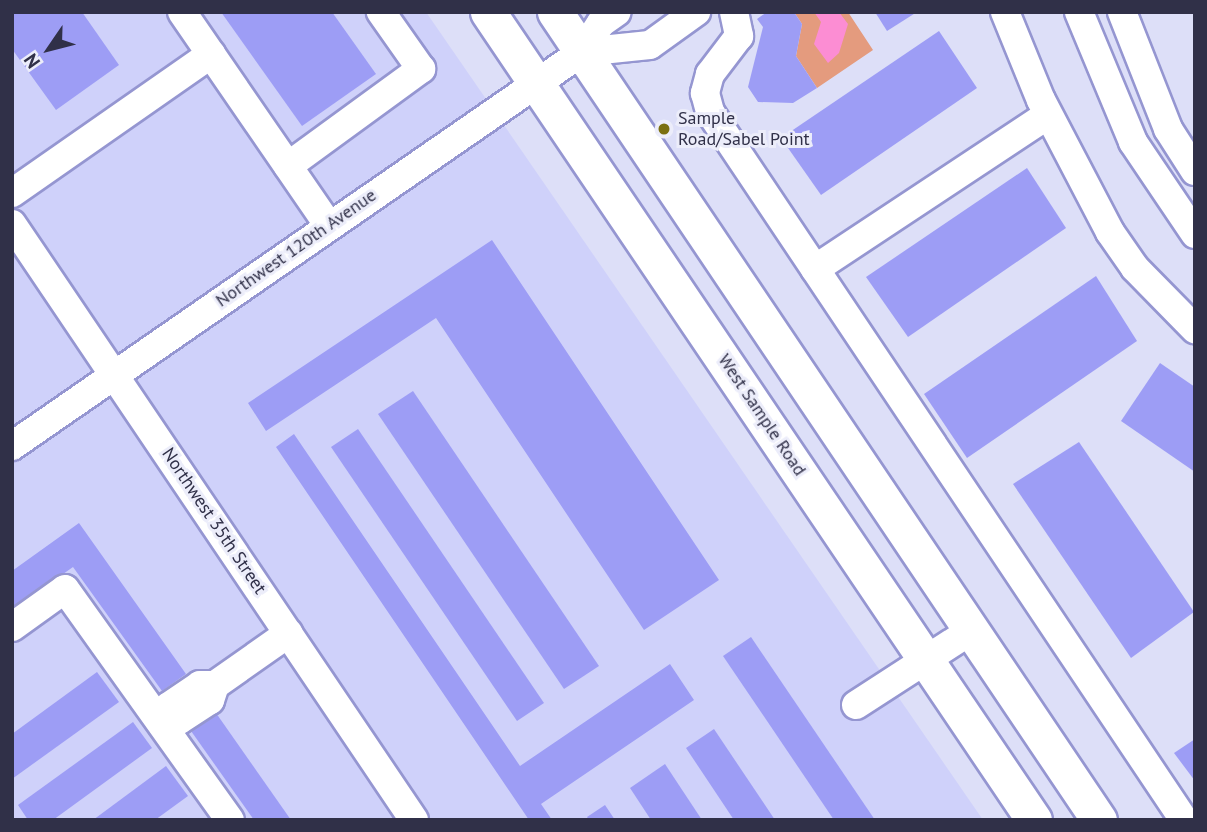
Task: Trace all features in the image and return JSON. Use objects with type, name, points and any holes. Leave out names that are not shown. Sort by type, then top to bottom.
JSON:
[{"type":"main road","name":"West Sample Road","points":[[488,12],[1034,820]]},
{"type":"main road","points":[[555,12],[1099,820]]},
{"type":"street","points":[[182,12],[329,226]]},
{"type":"street","points":[[288,166],[421,69],[381,12]]},
{"type":"street","points":[[582,52],[601,23],[617,12]]},
{"type":"street","points":[[631,47],[675,12]]},
{"type":"street","points":[[582,52],[650,45],[696,12]]},
{"type":"street","points":[[734,12],[739,36],[710,74],[705,93],[710,112],[1184,820]]},
{"type":"street","points":[[1005,12],[1048,115],[1135,268],[1195,329]]},
{"type":"street","points":[[1079,12],[1133,142],[1163,192],[1195,234]]},
{"type":"street","points":[[1122,12],[1168,129],[1194,171],[1163,192]]},
{"type":"street","name":"Northwest 120th Avenue","points":[[12,446],[582,52]]},
{"type":"street","points":[[12,193],[211,54]]},
{"type":"street","points":[[815,269],[1048,115]]},
{"type":"street","name":"Northwest 35th Street","points":[[12,224],[414,820]]},
{"type":"street","points":[[12,627],[65,589],[230,820]]},
{"type":"street","points":[[856,705],[972,630]]},
{"type":"street","points":[[162,724],[169,706],[200,685],[215,685],[289,634]]},
{"type":"shaded area","points":[[12,12],[426,12],[983,820],[12,820]]},
{"type":"shaded area","points":[[794,12],[848,12],[873,50],[817,88],[796,56],[802,24]]},
{"type":"shaded area","points":[[814,12],[839,12],[848,24],[839,53],[828,63],[814,44],[821,22]]},
{"type":"building","points":[[12,12],[82,12],[119,65],[56,110],[12,49]]},
{"type":"building","points":[[221,12],[332,12],[376,74],[302,126]]},
{"type":"building","points":[[767,12],[794,12],[802,24],[796,56],[817,88],[793,103],[758,102],[748,87],[763,27],[757,19]]},
{"type":"building","points":[[875,12],[917,12],[887,31]]},
{"type":"building","points":[[939,31],[977,88],[821,195],[781,138]]},
{"type":"building","points":[[1027,168],[1066,228],[908,337],[866,277]]},
{"type":"building","points":[[492,240],[719,580],[644,630],[436,318],[266,431],[248,403]]},
{"type":"building","points":[[1096,276],[1137,341],[967,458],[924,394]]},
{"type":"building","points":[[1160,363],[1195,387],[1195,472],[1121,421]]},
{"type":"building","points":[[413,391],[599,666],[564,689],[378,414]]},
{"type":"building","points":[[358,429],[544,703],[517,721],[331,447]]},
{"type":"building","points":[[294,434],[520,766],[670,664],[694,700],[541,804],[552,820],[529,820],[276,447]]},
{"type":"building","points":[[1079,442],[1194,612],[1131,658],[1013,484]]},
{"type":"building","points":[[79,523],[186,674],[162,691],[73,567],[12,610],[12,571]]},
{"type":"building","points":[[751,637],[875,820],[834,820],[723,656]]},
{"type":"building","points":[[97,672],[119,702],[12,779],[12,734]]},
{"type":"building","points":[[216,713],[291,820],[254,820],[191,731]]},
{"type":"building","points":[[133,722],[152,748],[53,820],[28,820],[18,805]]},
{"type":"building","points":[[714,729],[775,820],[734,820],[686,748]]},
{"type":"building","points":[[1195,739],[1195,781],[1174,753]]},
{"type":"building","points":[[665,764],[702,820],[651,820],[630,788]]},
{"type":"building","points":[[166,766],[188,796],[155,820],[93,820]]},
{"type":"building","points":[[605,805],[615,820],[589,820],[587,817]]},
{"type":"place","name":"Sample Road/Sabel Point","points":[[664,129]]}]
